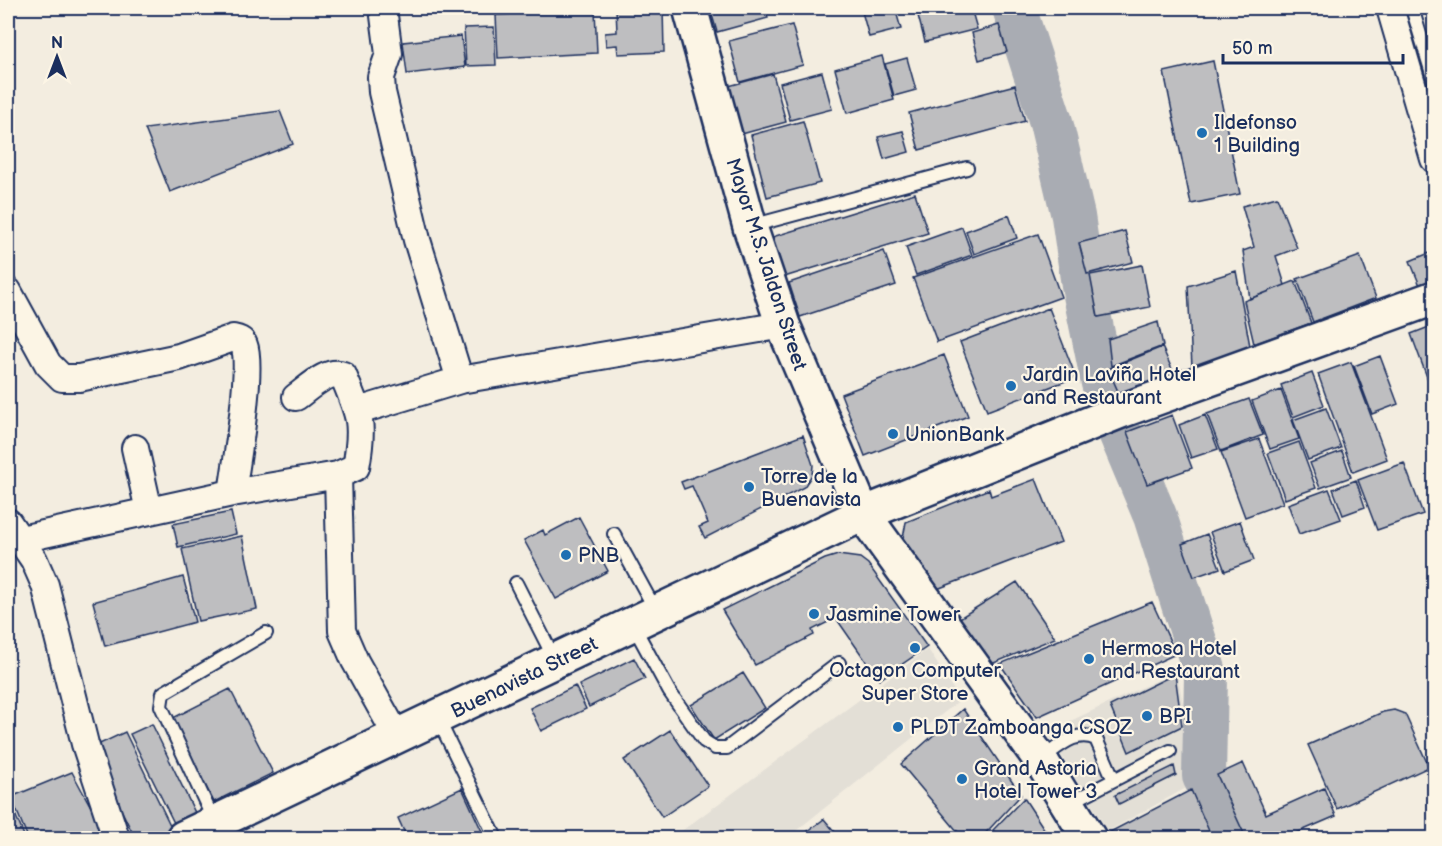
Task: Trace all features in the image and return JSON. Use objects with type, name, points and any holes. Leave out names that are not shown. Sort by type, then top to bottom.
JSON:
[{"type":"main road","name":"Mayor M.S. Jaldon Street","points":[[690,8],[750,227],[783,326],[863,514],[1040,759],[1089,838]]},
{"type":"main road","name":"Buenavista Street","points":[[183,838],[438,719],[863,514],[1110,415],[1434,298]]},
{"type":"street","points":[[383,8],[389,54],[381,77],[382,92],[417,240],[460,380]]},
{"type":"street","points":[[1390,8],[1434,159]]},
{"type":"street","points":[[8,292],[48,364],[62,378],[79,378],[179,357],[233,338],[240,340],[244,345],[247,371],[232,493]]},
{"type":"street","points":[[358,411],[460,380],[783,326]]},
{"type":"street","points":[[116,838],[85,744],[45,585],[34,560],[14,531],[149,511],[232,493],[338,475],[356,467],[362,434],[358,411],[343,375],[336,372],[329,374],[296,397]]},
{"type":"street","points":[[135,448],[149,511]]},
{"type":"street","points":[[338,475],[342,631],[355,661],[398,738]]},
{"type":"lane","points":[[1412,8],[1434,80]]},
{"type":"lane","points":[[750,227],[967,168]]},
{"type":"lane","points":[[614,534],[669,691],[704,741],[715,748],[727,748],[839,663]]},
{"type":"lane","points":[[516,584],[556,662]]},
{"type":"lane","points":[[215,824],[161,706],[160,698],[163,693],[266,633]]},
{"type":"lane","points":[[438,719],[496,838]]},
{"type":"lane","points":[[1040,759],[1079,734],[1088,735],[1096,739],[1114,780]]},
{"type":"lane","points":[[1081,797],[1170,751]]},
{"type":"shaded area","points":[[928,649],[960,700],[787,838],[672,838]]},
{"type":"shaded area","points":[[1177,671],[1197,782],[1108,831],[1047,732]]},
{"type":"building","points":[[616,8],[663,8],[664,52],[618,54],[617,45],[606,46],[605,33],[617,32]]},
{"type":"building","points":[[710,8],[765,8],[768,18],[717,32]]},
{"type":"building","points":[[861,8],[895,8],[901,29],[869,37]]},
{"type":"building","points":[[916,8],[971,8],[977,29],[925,42]]},
{"type":"building","points":[[595,10],[597,53],[498,58],[496,15]]},
{"type":"building","points":[[792,25],[803,65],[740,82],[729,41]]},
{"type":"building","points":[[999,25],[1007,52],[979,60],[972,33]]},
{"type":"building","points":[[494,27],[496,65],[466,66],[464,28]]},
{"type":"building","points":[[461,36],[465,67],[407,74],[403,42]]},
{"type":"building","points":[[882,56],[894,100],[847,113],[835,69]]},
{"type":"building","points":[[907,58],[916,90],[894,96],[885,64]]},
{"type":"building","name":"Ildefonso 1 Building","points":[[1213,61],[1240,194],[1191,204],[1164,72]]},
{"type":"building","points":[[822,72],[832,109],[790,120],[780,83]]},
{"type":"building","points":[[773,74],[786,122],[738,135],[725,87]]},
{"type":"building","points":[[1015,85],[1025,121],[919,150],[909,113]]},
{"type":"building","points":[[280,111],[293,144],[170,192],[145,129]]},
{"type":"building","points":[[803,121],[820,183],[767,197],[751,135]]},
{"type":"building","points":[[903,131],[909,152],[884,159],[878,137]]},
{"type":"building","points":[[915,193],[928,233],[781,278],[769,238]]},
{"type":"building","points":[[1277,197],[1297,248],[1276,256],[1285,285],[1250,299],[1243,251],[1254,247],[1242,206]]},
{"type":"building","points":[[1009,215],[1017,238],[974,254],[966,231]]},
{"type":"building","points":[[962,227],[972,255],[916,275],[906,247]]},
{"type":"building","points":[[1125,231],[1133,262],[1087,274],[1079,243]]},
{"type":"building","points":[[1038,234],[1061,297],[937,342],[913,278]]},
{"type":"building","points":[[884,251],[896,285],[800,317],[789,283]]},
{"type":"building","points":[[1434,251],[1434,282],[1421,288],[1410,261]]},
{"type":"building","points":[[1360,256],[1376,298],[1313,322],[1297,279]]},
{"type":"building","points":[[1142,265],[1150,307],[1098,317],[1090,275]]},
{"type":"building","points":[[1236,271],[1250,346],[1192,367],[1188,286]]},
{"type":"building","points":[[1295,281],[1311,323],[1254,344],[1244,301]]},
{"type":"building","points":[[1049,308],[1076,377],[987,411],[960,342]]},
{"type":"building","points":[[1158,322],[1163,346],[1111,366],[1108,339]]},
{"type":"building","points":[[1434,325],[1434,396],[1411,334]]},
{"type":"building","points":[[1162,347],[1176,378],[1122,400],[1108,369]]},
{"type":"building","points":[[944,355],[968,416],[865,456],[841,394]]},
{"type":"building","points":[[1380,356],[1398,404],[1372,414],[1354,366]]},
{"type":"building","points":[[1351,362],[1387,459],[1353,472],[1318,374]]},
{"type":"building","points":[[1312,373],[1324,405],[1293,417],[1281,385]]},
{"type":"building","points":[[1281,390],[1299,439],[1270,449],[1252,401]]},
{"type":"building","points":[[1249,399],[1263,435],[1221,451],[1207,414]]},
{"type":"building","points":[[1326,408],[1341,448],[1308,460],[1293,420]]},
{"type":"building","points":[[1172,415],[1192,468],[1147,484],[1127,432]]},
{"type":"building","points":[[1205,415],[1218,449],[1191,458],[1179,425]]},
{"type":"building","name":"Torre de la Buenavista","points":[[803,435],[813,465],[812,475],[804,487],[705,538],[699,527],[708,523],[692,486],[684,489],[681,482]]},
{"type":"building","points":[[1259,439],[1283,503],[1245,517],[1221,452]]},
{"type":"building","points":[[1299,442],[1316,488],[1285,499],[1268,453]]},
{"type":"building","points":[[1342,451],[1351,477],[1320,488],[1310,463]]},
{"type":"building","points":[[1404,463],[1423,514],[1377,530],[1358,480]]},
{"type":"building","points":[[1036,479],[1061,542],[937,589],[903,538],[906,522],[989,489],[991,496]]},
{"type":"building","points":[[1356,480],[1365,507],[1343,515],[1333,489]]},
{"type":"building","points":[[1329,489],[1341,519],[1299,534],[1288,504]]},
{"type":"building","points":[[231,512],[236,534],[178,547],[173,524]]},
{"type":"building","name":"PNB","points":[[579,517],[608,571],[556,599],[524,540],[543,530],[545,535]]},
{"type":"building","points":[[1240,521],[1254,560],[1225,571],[1210,532]]},
{"type":"building","points":[[1207,534],[1220,568],[1194,577],[1182,544]]},
{"type":"building","points":[[242,536],[257,609],[198,621],[182,549]]},
{"type":"building","name":"Jasmine Tower","points":[[838,555],[860,558],[868,564],[927,647],[879,680],[836,618],[812,630],[814,635],[755,665],[722,610],[825,559]]},
{"type":"building","points":[[183,577],[195,622],[105,646],[93,602]]},
{"type":"building","points":[[1017,582],[1055,638],[989,665],[958,619]]},
{"type":"building","name":"Hermosa Hotel and Restaurant","points":[[1152,602],[1176,654],[1037,717],[1000,664]]},
{"type":"building","points":[[634,658],[645,679],[589,707],[579,685]]},
{"type":"building","points":[[743,673],[765,708],[714,740],[691,705]]},
{"type":"building","name":"BPI","points":[[1175,674],[1182,726],[1129,752],[1110,706]]},
{"type":"building","points":[[575,686],[586,709],[541,731],[530,708]]},
{"type":"building","points":[[230,689],[273,773],[214,802],[171,719]]},
{"type":"building","name":"Grand Astoria Hotel Tower 3","points":[[963,709],[1021,795],[981,838],[963,838],[901,764]]},
{"type":"building","points":[[1394,710],[1405,714],[1429,767],[1337,809],[1308,745],[1383,712]]},
{"type":"building","points":[[152,724],[199,821],[178,831],[130,734]]},
{"type":"building","points":[[670,730],[708,786],[662,817],[624,760]]},
{"type":"building","points":[[125,732],[173,831],[156,838],[135,838],[91,748]]},
{"type":"building","points":[[1243,763],[1266,814],[1324,788],[1336,816],[1285,838],[1246,838],[1217,775]]},
{"type":"building","points":[[1174,766],[1176,775],[1119,804],[1115,795]]},
{"type":"building","points":[[72,772],[92,809],[104,838],[28,838],[11,797]]},
{"type":"building","points":[[462,788],[485,838],[407,838],[398,818]]},
{"type":"building","points":[[1191,790],[1209,831],[1192,838],[1111,838],[1108,833]]},
{"type":"building","points":[[1024,798],[1050,838],[999,838],[993,830]]},
{"type":"building","points":[[15,814],[25,838],[8,838],[8,816]]},
{"type":"building","points":[[824,819],[840,838],[799,838]]},
{"type":"waterway","points":[[1014,8],[1051,122],[1073,216],[1083,285],[1103,383],[1119,430],[1155,516],[1206,676],[1204,776],[1234,838]]},
{"type":"place","name":"Ildefonso 1 Building","points":[[1202,133]]},
{"type":"place","name":"Jardin Laviña Hotel and Restaurant","points":[[1011,386]]},
{"type":"place","name":"UnionBank","points":[[893,434]]},
{"type":"place","name":"Torre de la Buenavista","points":[[749,487]]},
{"type":"place","name":"PNB","points":[[566,555]]},
{"type":"place","name":"Jasmine Tower","points":[[814,614]]},
{"type":"place","name":"Octagon Computer Super Store","points":[[915,648]]},
{"type":"place","name":"Hermosa Hotel and Restaurant","points":[[1089,659]]},
{"type":"place","name":"BPI","points":[[1147,716]]},
{"type":"place","name":"PLDT Zamboanga CSOZ","points":[[898,727]]},
{"type":"place","name":"Grand Astoria Hotel Tower 3","points":[[962,779]]}]
